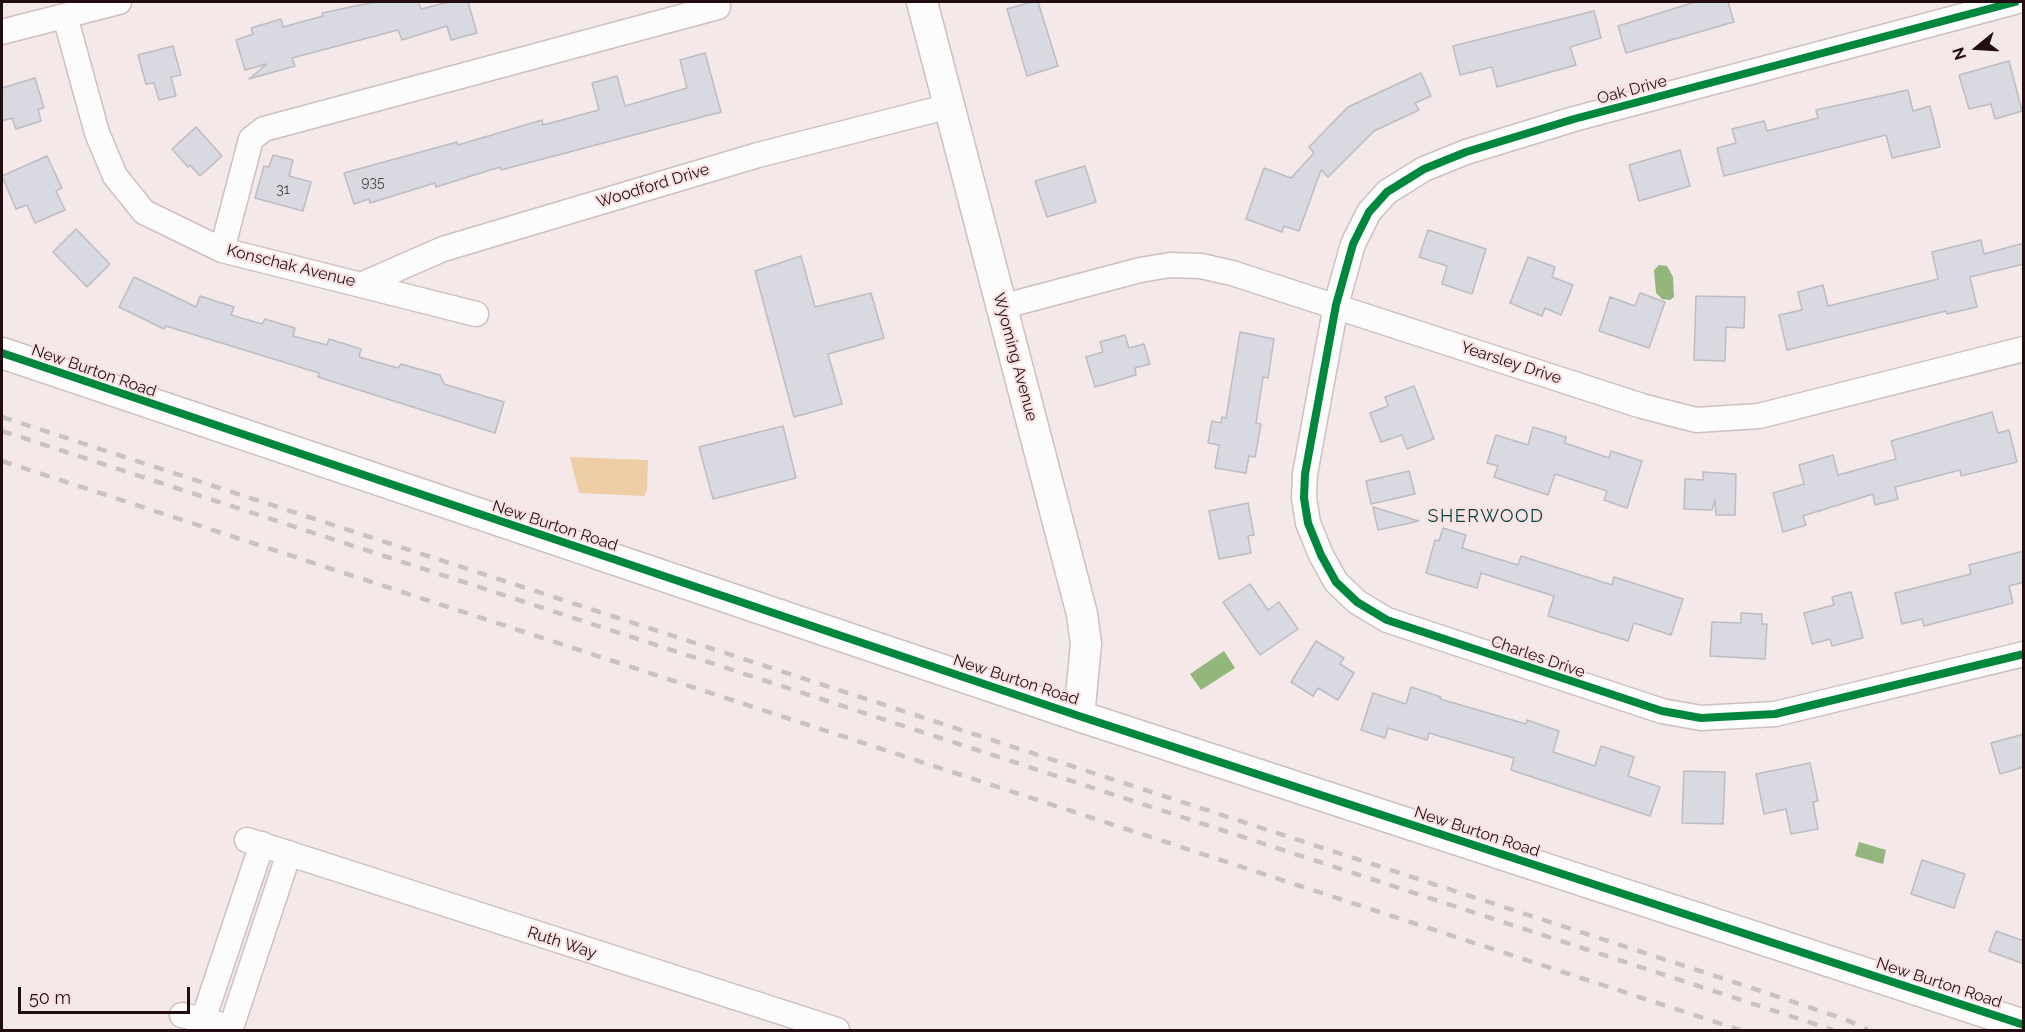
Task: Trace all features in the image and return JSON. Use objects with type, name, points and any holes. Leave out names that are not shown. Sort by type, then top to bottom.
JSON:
[{"type":"street","points":[[2,32],[119,2]]},
{"type":"street","name":"Wyoming Avenue","points":[[922,2],[1082,614],[1086,644],[1079,716]]},
{"type":"street","name":"Oak Drive","points":[[1336,305],[1353,244],[1369,212],[1387,192],[1424,169],[1466,152],[1574,119],[2015,2]]},
{"type":"street","points":[[222,250],[251,139],[264,129],[718,7]]},
{"type":"street","name":"Konschak Avenue","points":[[65,16],[97,133],[115,176],[144,212],[222,250],[476,314]]},
{"type":"street","name":"Woodford Drive","points":[[363,284],[443,249],[758,155],[950,106]]},
{"type":"street","name":"Yearsley Drive","points":[[1001,307],[1140,270],[1170,265],[1201,266],[1232,273],[1336,305],[1642,406],[1696,420],[1727,420],[1780,411],[2024,349]]},
{"type":"street","name":"Charles Drive","points":[[1336,305],[1305,474],[1304,498],[1308,523],[1320,555],[1336,582],[1356,602],[1387,620],[1625,700],[1662,711],[1701,718],[1774,714],[2024,654]]},
{"type":"street","name":"New Burton Road","points":[[2,353],[1079,716],[2024,1025]]},
{"type":"street","name":"Ruth Way","points":[[235,1030],[192,1018],[254,842],[837,1030]]},
{"type":"street","points":[[235,1030],[289,853]]},
{"type":"shaded area","points":[[1659,265],[1667,266],[1673,277],[1674,297],[1670,300],[1662,299],[1656,293],[1654,270]]},
{"type":"shaded area","points":[[570,457],[648,460],[647,490],[644,496],[579,493]]},
{"type":"shaded area","points":[[1224,651],[1235,668],[1201,690],[1190,674]]},
{"type":"shaded area","points":[[1859,842],[1886,850],[1883,864],[1855,856]]},
{"type":"building","points":[[374,2],[418,2],[421,9],[449,2],[468,2],[477,33],[451,40],[447,26],[402,40],[398,30],[292,58],[295,66],[249,79],[267,64],[245,70],[236,40],[253,34],[251,28],[281,19],[283,27],[323,16],[322,13]]},
{"type":"building","points":[[1038,2],[1058,66],[1027,76],[1007,9]]},
{"type":"building","points":[[1695,2],[1728,2],[1734,22],[1626,53],[1618,26]]},
{"type":"building","points":[[1594,11],[1601,38],[1570,47],[1576,65],[1497,87],[1492,67],[1460,75],[1453,46]]},
{"type":"building","points":[[173,46],[181,75],[171,77],[176,96],[159,100],[154,83],[146,84],[138,55]]},
{"type":"building","points":[[705,53],[721,112],[501,170],[500,167],[436,187],[435,183],[370,203],[369,199],[354,204],[344,173],[457,142],[458,145],[542,120],[543,125],[599,110],[592,83],[617,76],[625,106],[687,88],[680,60]]},
{"type":"building","points":[[2009,61],[2022,111],[1995,119],[1991,104],[1969,109],[1959,75]]},
{"type":"building","points":[[1421,73],[1431,96],[1415,103],[1419,110],[1374,131],[1328,177],[1321,170],[1299,231],[1284,226],[1282,232],[1246,219],[1264,168],[1291,178],[1314,153],[1309,147],[1348,107]]},
{"type":"building","points":[[35,78],[44,108],[38,109],[41,121],[16,129],[12,118],[2,121],[2,88]]},
{"type":"building","points":[[1908,90],[1913,111],[1930,106],[1940,147],[1892,158],[1886,135],[1724,176],[1717,148],[1736,143],[1732,129],[1764,121],[1767,131],[1818,118],[1816,110]]},
{"type":"building","points":[[196,127],[222,156],[200,176],[190,165],[188,167],[172,149]]},
{"type":"building","points":[[1680,150],[1690,186],[1639,201],[1629,165]]},
{"type":"building","points":[[273,155],[293,160],[289,176],[311,182],[303,211],[255,198],[264,166],[269,167]]},
{"type":"building","points":[[47,156],[62,188],[56,191],[65,210],[35,223],[27,205],[16,209],[2,176]]},
{"type":"building","points":[[1085,166],[1096,202],[1047,217],[1035,181]]},
{"type":"building","points":[[76,229],[110,264],[87,287],[53,252]]},
{"type":"building","points":[[1428,230],[1486,249],[1472,294],[1442,284],[1447,266],[1419,257]]},
{"type":"building","points":[[1981,240],[1984,254],[2024,243],[2024,264],[1970,277],[1977,307],[1947,314],[1946,311],[1787,350],[1779,315],[1802,310],[1798,292],[1823,285],[1828,306],[1938,279],[1932,252]]},
{"type":"building","points":[[801,256],[815,307],[871,293],[884,338],[828,354],[842,404],[794,417],[755,271]]},
{"type":"building","points":[[1528,257],[1555,267],[1552,277],[1573,285],[1561,315],[1545,308],[1542,316],[1510,303]]},
{"type":"building","points":[[134,277],[196,307],[200,296],[234,307],[231,315],[262,324],[265,319],[295,328],[293,336],[327,345],[329,339],[361,349],[359,357],[398,368],[401,364],[440,375],[444,384],[504,402],[495,433],[318,377],[319,373],[166,326],[164,329],[119,307]]},
{"type":"building","points":[[1640,293],[1665,302],[1649,348],[1599,331],[1610,297],[1635,306]]},
{"type":"building","points":[[1696,296],[1745,297],[1744,328],[1726,327],[1725,361],[1694,360]]},
{"type":"building","points":[[1240,332],[1274,339],[1268,378],[1263,377],[1256,423],[1261,424],[1255,457],[1249,456],[1246,473],[1215,468],[1219,445],[1208,443],[1212,421],[1221,423],[1222,417],[1226,418]]},
{"type":"building","points":[[1125,335],[1129,348],[1144,344],[1150,364],[1135,368],[1136,375],[1095,387],[1086,357],[1103,352],[1100,342]]},
{"type":"building","points":[[1414,386],[1434,439],[1407,449],[1402,435],[1381,442],[1370,413],[1388,406],[1385,397]]},
{"type":"building","points":[[1992,412],[1998,433],[2009,430],[2017,462],[1961,476],[1960,470],[1895,487],[1898,499],[1875,505],[1873,494],[1803,516],[1806,525],[1783,532],[1773,493],[1804,484],[1799,465],[1833,455],[1838,475],[1896,459],[1891,441]]},
{"type":"building","points":[[783,426],[796,478],[713,499],[699,447]]},
{"type":"building","points":[[1533,427],[1566,437],[1565,443],[1609,458],[1611,451],[1642,461],[1627,508],[1604,500],[1607,491],[1555,474],[1548,495],[1494,477],[1498,466],[1487,463],[1496,435],[1528,445]]},
{"type":"building","points":[[1409,471],[1415,494],[1371,504],[1366,481]]},
{"type":"building","points":[[1703,472],[1736,474],[1735,515],[1716,515],[1715,500],[1712,510],[1684,509],[1685,479],[1703,480]]},
{"type":"building","points":[[1248,503],[1254,535],[1248,536],[1251,553],[1219,559],[1209,511]]},
{"type":"building","points":[[1373,507],[1419,521],[1378,530]]},
{"type":"building","points":[[1443,528],[1466,535],[1462,548],[1518,565],[1521,556],[1612,585],[1614,577],[1683,599],[1671,635],[1634,623],[1628,641],[1548,616],[1554,596],[1481,573],[1477,588],[1426,573],[1435,540],[1439,541]]},
{"type":"building","points":[[2024,551],[2024,582],[2009,586],[2013,603],[1924,626],[1922,619],[1902,624],[1895,593],[1971,574],[1969,565]]},
{"type":"building","points":[[1250,584],[1268,610],[1279,602],[1298,629],[1260,655],[1223,602]]},
{"type":"building","points":[[1851,592],[1863,638],[1832,646],[1830,639],[1812,644],[1804,613],[1834,605],[1832,597]]},
{"type":"building","points":[[1741,613],[1762,614],[1762,624],[1767,624],[1765,659],[1710,656],[1712,622],[1741,623]]},
{"type":"building","points":[[1316,641],[1344,658],[1340,664],[1354,673],[1338,700],[1318,688],[1313,696],[1291,682]]},
{"type":"building","points":[[1411,687],[1441,697],[1440,699],[1526,724],[1527,720],[1559,731],[1553,752],[1595,766],[1601,746],[1634,757],[1628,776],[1660,787],[1650,816],[1511,770],[1514,758],[1429,733],[1427,740],[1388,728],[1385,738],[1361,730],[1373,693],[1406,704]]},
{"type":"building","points":[[2024,734],[2024,767],[2000,774],[1991,743]]},
{"type":"building","points":[[1810,763],[1818,801],[1813,802],[1818,829],[1791,834],[1786,809],[1764,814],[1756,774]]},
{"type":"building","points":[[1684,771],[1725,772],[1723,824],[1682,823]]},
{"type":"building","points":[[1922,860],[1965,874],[1954,908],[1911,894]]},
{"type":"building","points":[[1996,931],[2024,941],[2024,964],[1989,951]]},
{"type":"railway","points":[[2,417],[1746,986],[1847,1020],[1868,1030]]},
{"type":"railway","points":[[2,431],[1833,1030]]},
{"type":"railway","points":[[2,461],[1740,1030]]},
{"type":"cycle path","points":[[2015,2],[1574,119],[1466,152],[1424,169],[1387,192],[1369,212],[1353,244],[1336,305],[1305,474],[1304,498],[1308,523],[1321,555],[1336,582],[1357,602],[1387,620],[1662,711],[1701,718],[1775,714],[2024,654]]},
{"type":"cycle path","points":[[2,353],[1079,716],[2024,1025]]},
{"type":"district","name":"SHERWOOD","points":[[1486,517]]}]
